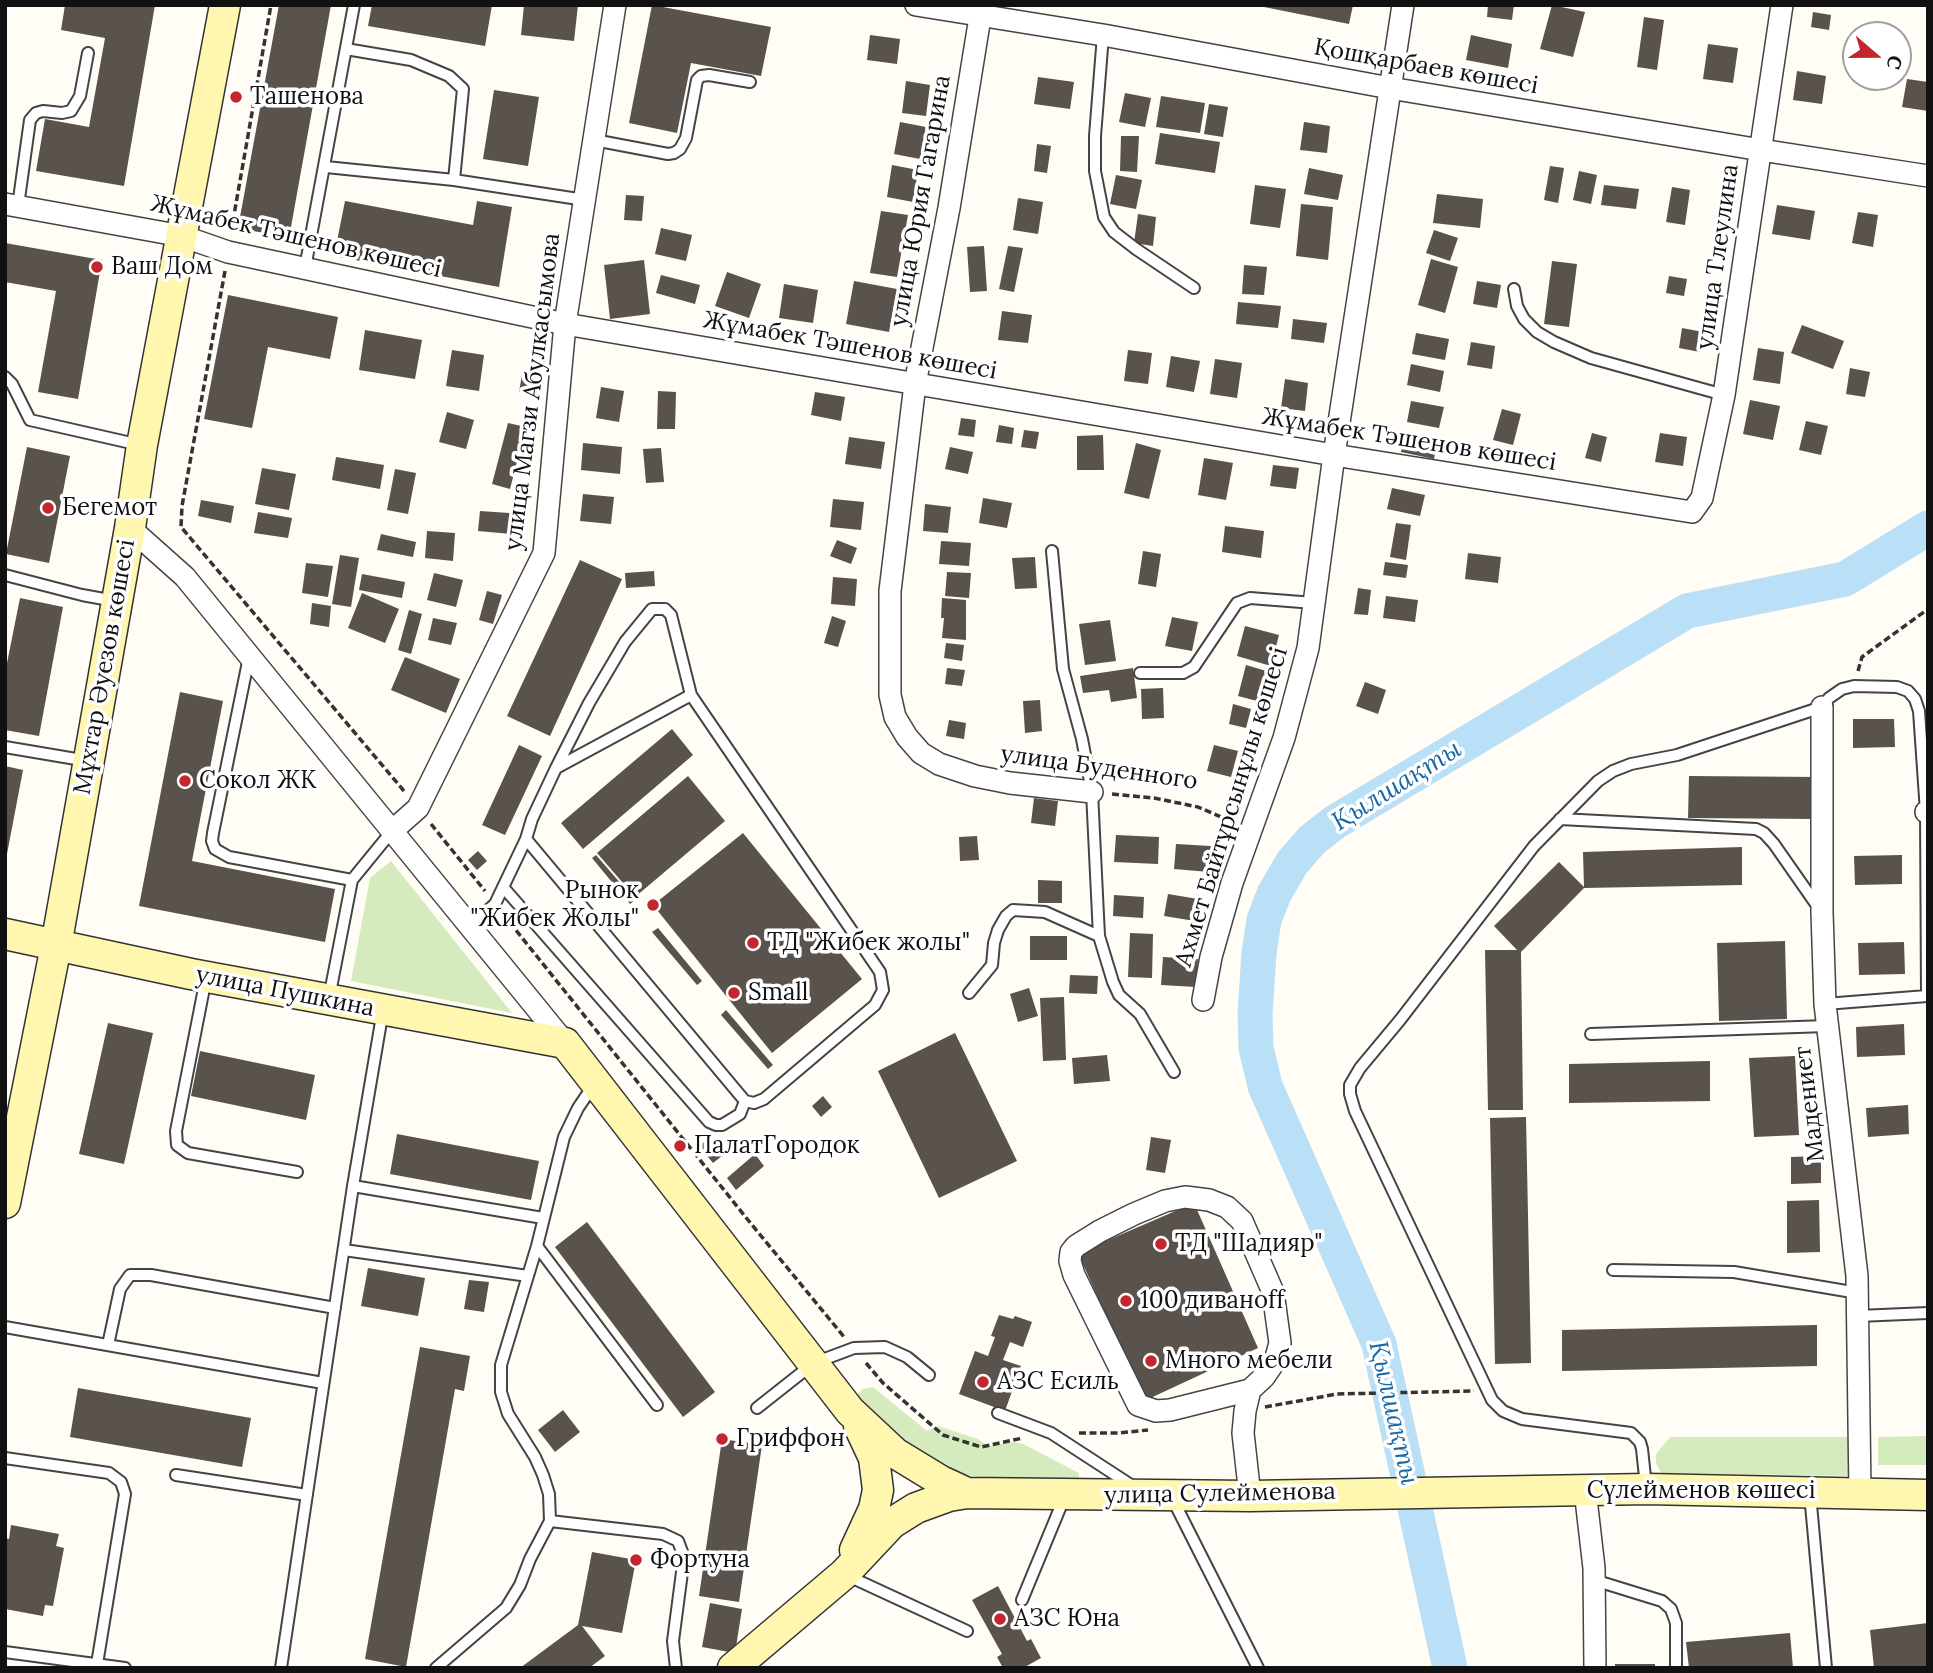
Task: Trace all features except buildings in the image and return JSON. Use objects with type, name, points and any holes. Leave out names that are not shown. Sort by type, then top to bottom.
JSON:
[{"type":"street","name":"Мұхтар Әуезов көшесі","points":[[5,1203],[56,946],[142,446],[225,5]]},
{"type":"street","name":"улица Магзи Абулкасымова","points":[[392,831],[418,808],[544,553],[565,324],[615,5]]},
{"type":"street","name":"Қошқарбаев көшесі","points":[[916,5],[981,11],[1390,88],[1928,176]]},
{"type":"street","name":"Ахмет Байтұрсынұлы көшесі","points":[[1203,1000],[1232,883],[1284,738],[1308,648],[1334,455],[1403,5]]},
{"type":"street","name":"улица Тлеулина","points":[[1692,512],[1702,498],[1724,395],[1782,5]]},
{"type":"street","name":"улица Юрия Гагарина","points":[[939,764],[921,753],[895,717],[890,695],[890,591],[915,384],[949,208],[981,11]]},
{"type":"street","name":"Жұмабек Тәшенов көшесі","points":[[11,205],[182,236],[228,252],[565,324],[1334,455],[1692,512]]},
{"type":"street","points":[[130,528],[185,577],[597,1081],[850,1411],[874,1458],[878,1490],[866,1530],[844,1574]]},
{"type":"street","name":"Мадениет","points":[[1822,708],[1825,1003],[1858,1293],[1860,1493]]},
{"type":"street","name":"улица Буденного","points":[[939,764],[975,776],[1010,783],[1092,792]]},
{"type":"street","name":"улица Пушкина","points":[[5,934],[329,1000],[565,1042]]},
{"type":"street","points":[[1250,1390],[1156,1412],[1138,1405],[1074,1275],[1070,1261],[1071,1252],[1100,1231],[1165,1201],[1185,1197],[1209,1200],[1227,1208],[1242,1221],[1273,1292],[1280,1343],[1275,1361],[1264,1377],[1250,1390],[1243,1433],[1250,1496]]},
{"type":"street","points":[[850,1411],[895,1453],[941,1482],[967,1493]]},
{"type":"street","name":"Сүлейменов көшесі","points":[[1474,1492],[1647,1489],[1928,1495]]},
{"type":"street","points":[[1585,1490],[1594,1580],[1595,1668]]},
{"type":"street","name":"улица Сулейменова","points":[[967,1493],[1250,1496],[1474,1492]]},
{"type":"street","points":[[733,1668],[844,1574],[892,1523],[916,1508],[940,1498],[967,1493]]},
{"type":"lane","points":[[305,268],[326,167],[354,5]]},
{"type":"lane","points":[[1103,35],[1095,171],[1104,217],[1114,232],[1194,288]]},
{"type":"lane","points":[[346,50],[411,60],[449,76],[463,89],[454,180]]},
{"type":"lane","points":[[11,205],[30,120],[36,113],[43,111],[71,111],[79,96],[88,53]]},
{"type":"lane","points":[[594,140],[674,153],[680,149],[686,138],[697,80],[709,75],[750,82]]},
{"type":"lane","points":[[326,167],[454,180],[585,200]]},
{"type":"lane","points":[[1514,289],[1517,306],[1524,319],[1537,332],[1554,342],[1591,358],[1724,395]]},
{"type":"lane","points":[[5,377],[12,384],[30,420],[142,446]]},
{"type":"lane","points":[[1052,551],[1063,669],[1082,739],[1092,792],[1100,936],[1112,982],[1119,995],[1140,1014],[1174,1072]]},
{"type":"lane","points":[[5,575],[116,601]]},
{"type":"lane","points":[[1140,673],[1183,673],[1194,667],[1237,603],[1250,598],[1314,603]]},
{"type":"lane","points":[[470,926],[495,904],[526,839],[555,768],[625,642],[652,609],[665,609],[671,615],[691,695],[873,961],[883,980],[883,990],[875,1005],[764,1099],[754,1103],[745,1101],[526,839]]},
{"type":"lane","points":[[249,657],[213,832],[215,849],[229,857],[352,880]]},
{"type":"lane","points":[[1647,1489],[1643,1449],[1631,1433],[1522,1419],[1503,1411],[1486,1391],[1355,1111],[1350,1085],[1360,1068],[1534,846],[1598,781],[1612,771],[1632,764],[1677,755],[1822,708],[1829,698],[1842,689],[1854,686],[1897,687],[1908,691],[1915,699],[1919,711],[1927,812],[1928,996],[1825,1003]]},
{"type":"lane","points":[[555,768],[691,695]]},
{"type":"lane","points":[[5,747],[88,761]]},
{"type":"lane","points":[[1560,819],[1756,829],[1774,844],[1822,912]]},
{"type":"lane","points":[[329,1000],[352,880],[392,831]]},
{"type":"lane","points":[[503,887],[709,1122],[722,1125],[740,1114],[745,1101]]},
{"type":"lane","points":[[969,993],[992,965],[996,936],[1006,916],[1013,910],[1045,912],[1100,936]]},
{"type":"lane","points":[[207,975],[176,1131],[177,1145],[188,1153],[297,1172]]},
{"type":"lane","points":[[281,1668],[353,1186],[383,1010]]},
{"type":"lane","points":[[1591,1034],[1827,1026]]},
{"type":"lane","points":[[436,1668],[506,1608],[520,1585],[550,1521],[549,1494],[543,1475],[529,1446],[508,1415],[501,1392],[501,1365],[537,1247],[564,1138],[578,1108],[597,1081]]},
{"type":"lane","points":[[353,1186],[543,1218]]},
{"type":"lane","points":[[537,1247],[657,1405]]},
{"type":"lane","points":[[344,1250],[528,1276]]},
{"type":"lane","points":[[1614,1270],[1734,1272],[1858,1293]]},
{"type":"lane","points":[[108,1345],[120,1289],[130,1275],[151,1275],[335,1308]]},
{"type":"lane","points":[[1858,1315],[1928,1313]]},
{"type":"lane","points":[[5,1327],[323,1383]]},
{"type":"lane","points":[[757,1408],[814,1363],[853,1348],[885,1347],[907,1357],[929,1375]]},
{"type":"lane","points":[[998,1413],[1051,1433],[1159,1496],[1258,1668]]},
{"type":"lane","points":[[5,1458],[109,1473],[121,1482],[125,1494],[97,1664]]},
{"type":"lane","points":[[176,1475],[307,1495]]},
{"type":"lane","points":[[1810,1492],[1826,1668]]},
{"type":"lane","points":[[1022,1600],[1066,1495]]},
{"type":"lane","points":[[550,1521],[663,1534],[678,1541],[684,1557],[673,1641],[676,1668]]},
{"type":"lane","points":[[844,1574],[967,1631]]},
{"type":"lane","points":[[1594,1580],[1662,1601],[1671,1609],[1676,1623],[1676,1668]]},
{"type":"lane","points":[[5,1651],[125,1668]]},
{"type":"path","points":[[1854,686],[1862,657],[1928,609]]},
{"type":"path","name":"улица Буденного","points":[[1092,792],[1154,798],[1198,807],[1251,829]]},
{"type":"path","points":[[1337,1394],[1486,1391]]},
{"type":"green space","points":[[391,861],[512,1013],[351,981],[370,878]]},
{"type":"green space","points":[[873,1387],[927,1431],[938,1426],[978,1439],[988,1446],[1014,1442],[1023,1444],[1079,1473],[1078,1485],[993,1480],[964,1474],[938,1464],[908,1446],[877,1419],[857,1395],[862,1389]]},
{"type":"green space","points":[[1928,1436],[1928,1465],[1878,1465],[1878,1437]]},
{"type":"green space","points":[[1670,1437],[1850,1437],[1851,1476],[1661,1473],[1656,1463],[1656,1454]]},
{"type":"waterway","name":"Қылшақты","points":[[1450,1668],[1379,1344],[1265,1086],[1256,1048],[1259,953],[1264,920],[1274,894],[1292,863],[1312,840],[1335,822],[1687,611],[1845,579],[1928,528]]},
{"type":"place","name":"Ташенова","points":[[236,97]]},
{"type":"place","name":"Ваш Дом","points":[[97,267]]},
{"type":"place","name":"Бегемот","points":[[48,508]]},
{"type":"place","name":"Сокол ЖК","points":[[185,781]]},
{"type":"place","name":"Рынок \"Жибек Жолы\"","points":[[653,905]]},
{"type":"place","name":"ТД \"Жибек жолы\"","points":[[753,943]]},
{"type":"place","name":"Small","points":[[734,993]]},
{"type":"place","name":"ПалатГородок","points":[[680,1146]]},
{"type":"place","name":"ТД \"Шадияр\"","points":[[1161,1244]]},
{"type":"place","name":"100 диваноff","points":[[1126,1301]]},
{"type":"place","name":"Много мебели","points":[[1151,1361]]},
{"type":"place","name":"АЗС Есиль","points":[[983,1382]]},
{"type":"place","name":"Гриффон","points":[[722,1439]]},
{"type":"place","name":"Фортуна","points":[[636,1560]]},
{"type":"place","name":"АЗС Юна","points":[[1000,1619]]}]
